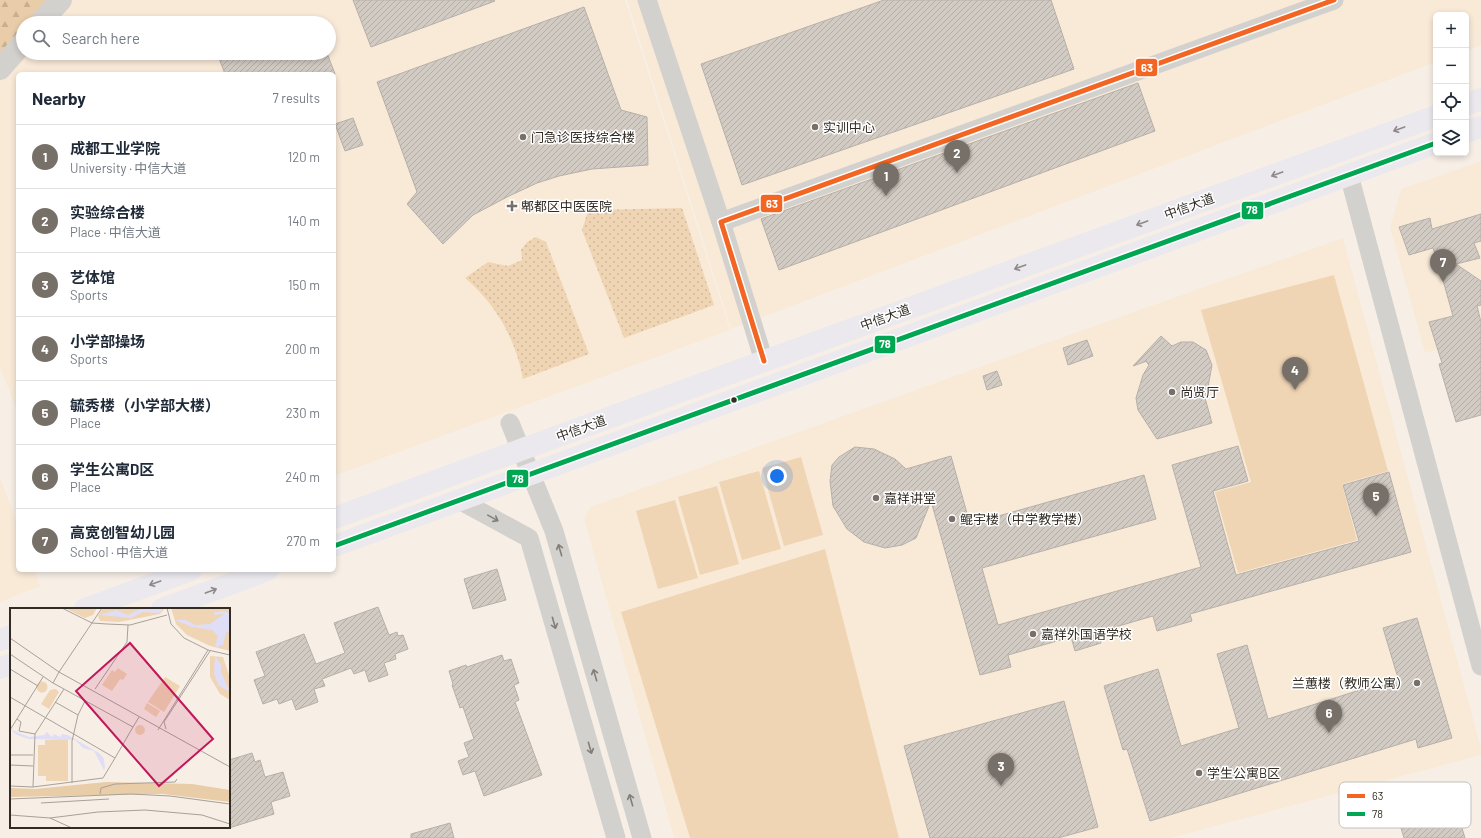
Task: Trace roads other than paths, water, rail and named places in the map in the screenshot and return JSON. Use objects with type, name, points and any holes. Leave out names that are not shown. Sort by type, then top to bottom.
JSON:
[{"type":"main road","points":[[1469,104],[1481,99]]},
{"type":"main road","name":"中信大道","points":[[336,517],[1433,117]]},
{"type":"main road","points":[[1469,131],[1481,127]]},
{"type":"main road","name":"中信大道","points":[[336,545],[1433,144]]},
{"type":"main road","points":[[88,608],[186,572]]},
{"type":"main road","points":[[165,608],[263,572]]},
{"type":"main road","points":[[0,640],[10,636]]},
{"type":"main road","points":[[0,668],[10,664]]},
{"type":"street","points":[[46,16],[61,0]]},
{"type":"street","points":[[647,0],[721,222],[764,361]]},
{"type":"street","points":[[721,222],[1324,2]]},
{"type":"street","points":[[0,69],[16,51]]},
{"type":"street","points":[[1349,175],[1481,666]]},
{"type":"street","points":[[510,423],[554,532],[642,838]]},
{"type":"street","points":[[459,500],[529,538],[616,838]]},
{"type":"place","name":"实训中心","points":[[815,127]]},
{"type":"place","name":"门急诊医技综合楼","points":[[523,137]]},
{"type":"place","name":"实验综合楼","points":[[957,173]]},
{"type":"place","name":"成都工业学院","points":[[886,196]]},
{"type":"place","name":"郫都区中医医院","points":[[512,206]]},
{"type":"place","name":"高宽创智幼儿园","points":[[1443,282]]},
{"type":"place","name":"小学部操场","points":[[1295,390]]},
{"type":"place","name":"尚贤厅","points":[[1172,392]]},
{"type":"place","name":"嘉祥讲堂","points":[[876,498]]},
{"type":"place","name":"毓秀楼（小学部大楼）","points":[[1376,516]]},
{"type":"place","name":"鲲宇楼（中学教学楼）","points":[[952,519]]},
{"type":"place","name":"嘉祥外国语学校","points":[[1033,634]]},
{"type":"place","name":"兰蕙楼（教师公寓）","points":[[1417,683]]},
{"type":"place","name":"学生公寓D区","points":[[1329,733]]},
{"type":"place","name":"学生公寓B区","points":[[1199,773]]},
{"type":"place","name":"艺体馆","points":[[1001,786]]}]
